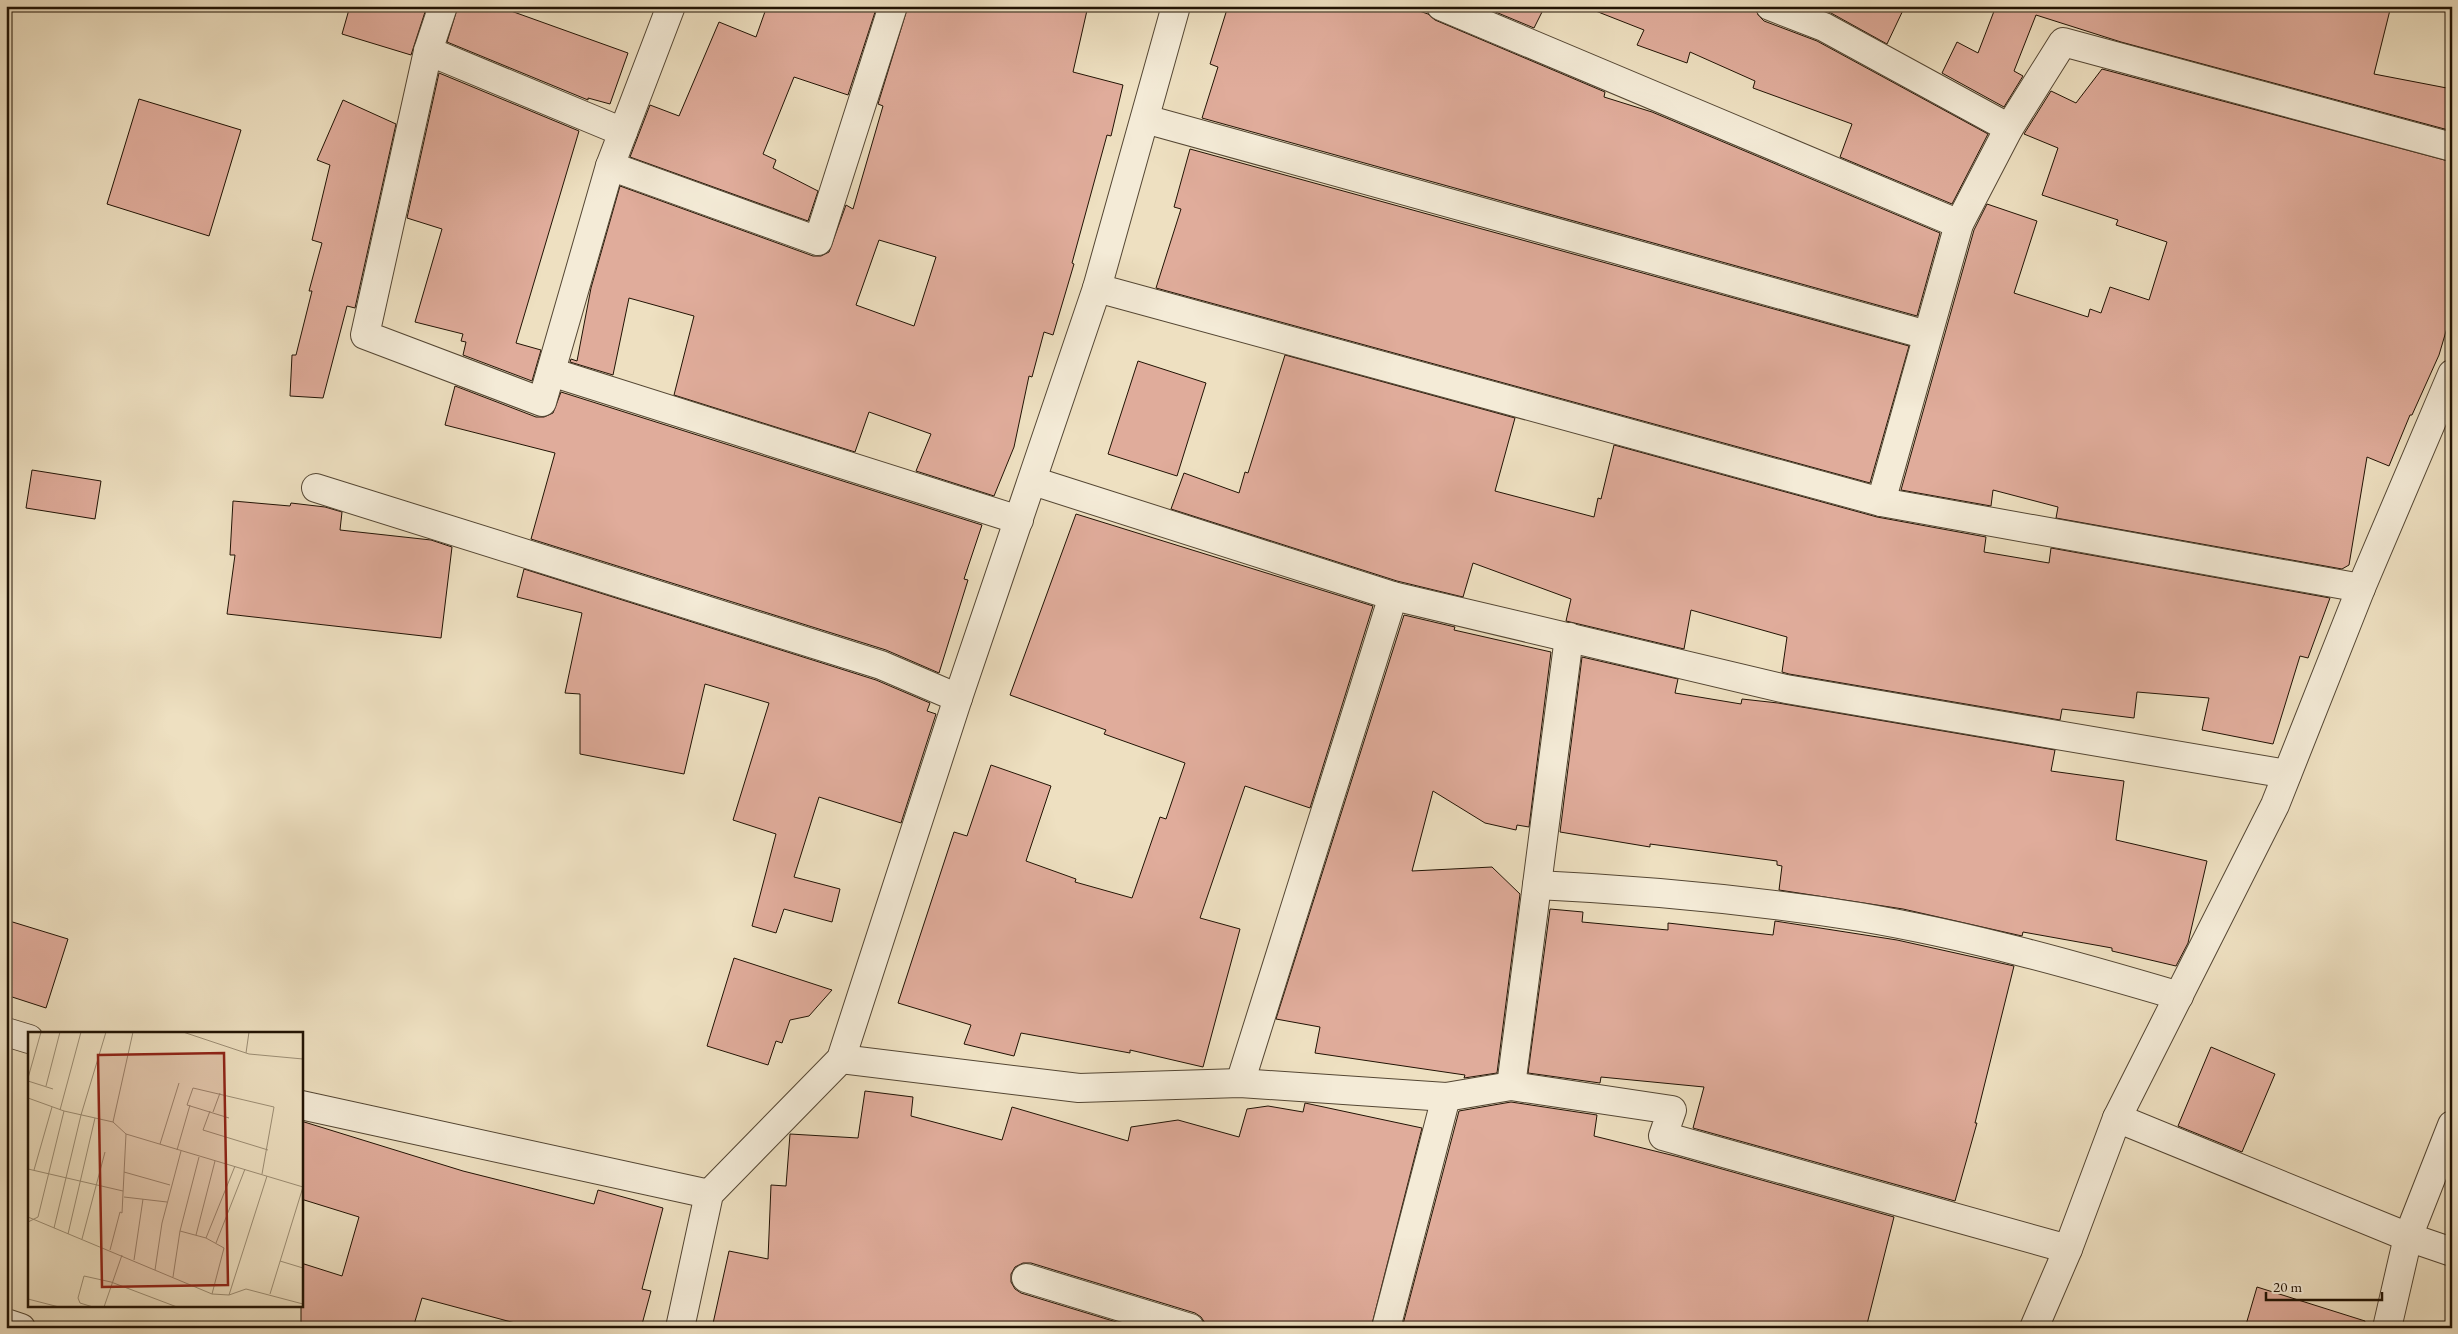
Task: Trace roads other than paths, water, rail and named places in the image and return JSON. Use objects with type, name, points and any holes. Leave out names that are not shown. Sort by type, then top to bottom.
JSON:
[{"type":"street","points":[[442,6],[428,51],[365,335],[542,402],[610,166],[671,6]]},
{"type":"street","points":[[610,166],[818,241],[893,6]]},
{"type":"street","points":[[680,1328],[709,1194],[841,1059],[958,698],[1097,288],[1176,6]]},
{"type":"street","points":[[1441,6],[1959,224]]},
{"type":"street","points":[[1770,6],[1824,26],[2009,128]]},
{"type":"street","points":[[1881,502],[1959,224],[2009,128],[2063,42],[2452,148]]},
{"type":"street","points":[[428,51],[623,132]]},
{"type":"street","points":[[1144,119],[1927,335]]},
{"type":"street","points":[[1097,288],[1881,502],[2361,588]]},
{"type":"street","points":[[550,372],[1019,520]]},
{"type":"street","points":[[2034,1328],[2068,1249],[2117,1118],[2275,805],[2361,588],[2452,374]]},
{"type":"street","points":[[1033,481],[1393,596],[1786,688],[2287,774]]},
{"type":"street","points":[[316,488],[880,665],[958,698]]},
{"type":"street","points":[[1240,1084],[1393,596]]},
{"type":"street","points":[[1511,1086],[1569,637]]},
{"type":"street","points":[[1537,885],[1665,892],[1754,901],[1862,918],[1968,939],[2074,965],[2179,996]]},
{"type":"street","points":[[6,1032],[28,1038]]},
{"type":"street","points":[[841,1059],[1078,1088],[1240,1084],[1446,1097],[1511,1086],[1672,1110],[1663,1136],[2068,1249]]},
{"type":"street","points":[[1386,1328],[1446,1097]]},
{"type":"street","points":[[302,1105],[709,1194]]},
{"type":"street","points":[[2117,1118],[2408,1237],[2452,1252]]},
{"type":"street","points":[[2386,1328],[2408,1237],[2452,1125]]},
{"type":"street","points":[[1026,1278],[1190,1328]]},
{"type":"street","points":[[6,1323],[21,1328]]}]
